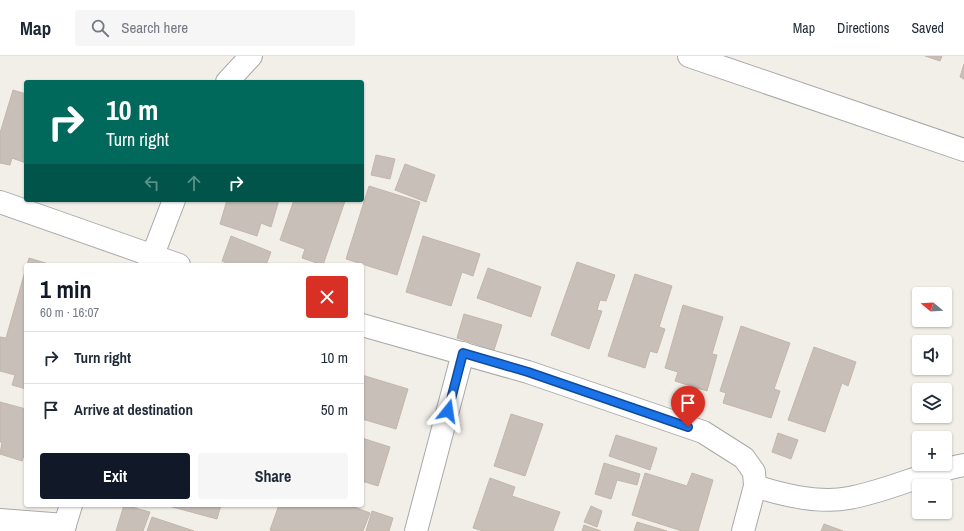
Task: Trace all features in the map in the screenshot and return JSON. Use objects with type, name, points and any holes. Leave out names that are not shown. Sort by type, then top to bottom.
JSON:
[{"type":"street","points":[[229,80],[251,56]]},
{"type":"street","points":[[690,56],[964,150]]},
{"type":"street","points":[[0,202],[150,260],[167,263]]},
{"type":"street","points":[[150,260],[173,202]]},
{"type":"street","points":[[364,326],[528,372],[703,432],[744,458],[754,472],[755,486],[743,531]]},
{"type":"street","points":[[416,531],[463,353]]},
{"type":"street","points":[[755,486],[786,496],[818,499],[848,499],[913,480],[941,469],[964,465]]},
{"type":"street","points":[[0,520],[66,520]]},
{"type":"building","points":[[925,56],[942,56],[940,61]]},
{"type":"building","points":[[964,64],[964,79],[960,77]]},
{"type":"building","points":[[13,90],[24,93],[24,162],[12,158],[10,165],[0,163],[0,133]]},
{"type":"building","points":[[376,155],[395,159],[390,179],[371,175]]},
{"type":"building","points":[[405,164],[435,175],[426,202],[395,190]]},
{"type":"building","points":[[369,186],[420,202],[397,275],[364,265],[364,263],[346,259]]},
{"type":"building","points":[[226,202],[278,202],[271,227],[261,223],[257,236],[220,224]]},
{"type":"building","points":[[293,202],[345,202],[324,263],[317,263],[302,258],[305,249],[280,240]]},
{"type":"building","points":[[231,236],[271,252],[267,263],[226,263],[222,261]]},
{"type":"building","points":[[423,236],[480,254],[473,276],[462,272],[451,306],[406,292]]},
{"type":"building","points":[[29,258],[45,263],[28,263]]},
{"type":"building","points":[[577,262],[615,275],[606,301],[600,300],[597,310],[602,311],[589,349],[551,335]]},
{"type":"building","points":[[488,268],[541,287],[531,317],[477,298]]},
{"type":"building","points":[[635,274],[672,286],[659,327],[665,329],[657,353],[650,351],[645,368],[608,356]]},
{"type":"building","points":[[24,275],[24,388],[12,385],[15,375],[0,371],[0,337],[6,338]]},
{"type":"building","points":[[683,305],[723,317],[712,354],[717,355],[707,391],[675,381],[678,372],[665,368]]},
{"type":"building","points":[[464,314],[502,325],[494,350],[457,338]]},
{"type":"building","points":[[741,326],[790,343],[774,389],[780,391],[771,418],[723,403],[726,393],[720,391]]},
{"type":"building","points":[[814,347],[856,362],[848,386],[842,383],[825,432],[788,420]]},
{"type":"building","points":[[364,376],[408,389],[396,429],[364,420]]},
{"type":"building","points":[[0,402],[24,408],[24,455],[22,461],[0,454],[2,442],[0,442]]},
{"type":"building","points":[[511,414],[543,424],[525,476],[494,466]]},
{"type":"building","points":[[778,433],[798,440],[791,459],[772,452]]},
{"type":"building","points":[[616,435],[657,448],[650,470],[609,456]]},
{"type":"building","points":[[364,439],[390,447],[378,486],[364,482]]},
{"type":"building","points":[[604,463],[640,474],[637,485],[617,480],[611,499],[595,494]]},
{"type":"building","points":[[645,473],[687,486],[692,473],[713,480],[698,531],[682,531],[632,515]]},
{"type":"building","points":[[490,478],[515,487],[512,496],[560,512],[553,531],[483,531],[473,528]]},
{"type":"building","points":[[591,506],[602,511],[597,527],[584,522]]},
{"type":"building","points":[[123,507],[131,507],[150,512],[143,531],[116,531]]},
{"type":"building","points":[[172,507],[220,507],[217,519]]},
{"type":"building","points":[[278,507],[354,507],[370,513],[363,531],[270,530]]},
{"type":"building","points":[[372,511],[393,518],[389,531],[366,531]]},
{"type":"building","points":[[152,517],[194,531],[147,531]]},
{"type":"building","points":[[637,522],[667,531],[634,531]]},
{"type":"building","points":[[824,524],[843,531],[821,531]]},
{"type":"building","points":[[584,525],[601,531],[582,531]]},
{"type":"route","points":[[448,411],[463,353],[528,372],[688,427]]}]
